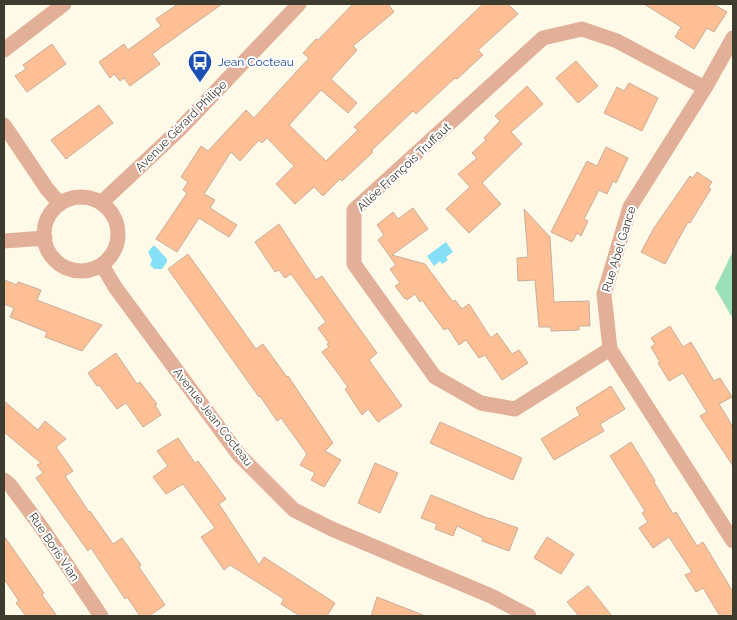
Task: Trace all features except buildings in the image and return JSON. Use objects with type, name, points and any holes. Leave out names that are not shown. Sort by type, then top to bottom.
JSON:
[{"type":"street","points":[[4,50],[64,4]]},
{"type":"street","name":"Avenue Gérard Philipe","points":[[101,203],[180,129],[299,4]]},
{"type":"street","name":"Allée François Truffaut","points":[[610,349],[515,409],[480,403],[435,377],[354,264],[354,210],[543,38],[582,28],[617,41],[705,88]]},
{"type":"street","name":"Rue Abel Gance","points":[[733,38],[705,88],[630,207],[604,294],[610,349],[733,541]]},
{"type":"street","points":[[4,125],[47,189],[60,204]]},
{"type":"street","points":[[80,197],[92,198],[101,203],[110,211],[116,222],[118,233],[116,245],[111,256],[91,270],[78,271],[66,268],[55,260],[48,250],[44,238],[48,218],[53,210],[70,199],[80,197]]},
{"type":"street","points":[[4,241],[44,238]]},
{"type":"street","name":"Avenue Jean Cocteau","points":[[102,264],[115,287],[239,455],[294,510],[332,529],[491,596],[530,616]]},
{"type":"street","name":"Rue Boris Vian","points":[[4,480],[10,485],[42,528],[101,616]]},
{"type":"street","name":"Avenue Jean Cocteau","points":[[491,596],[511,616]]},
{"type":"green space","points":[[733,251],[733,319],[715,288]]},
{"type":"water","points":[[446,242],[453,252],[446,257],[448,260],[442,264],[440,261],[434,266],[427,256]]},
{"type":"water","points":[[153,246],[167,259],[162,269],[154,269],[150,265],[152,260],[148,252]]},
{"type":"place","name":"Jean Cocteau","points":[[200,83]]}]
